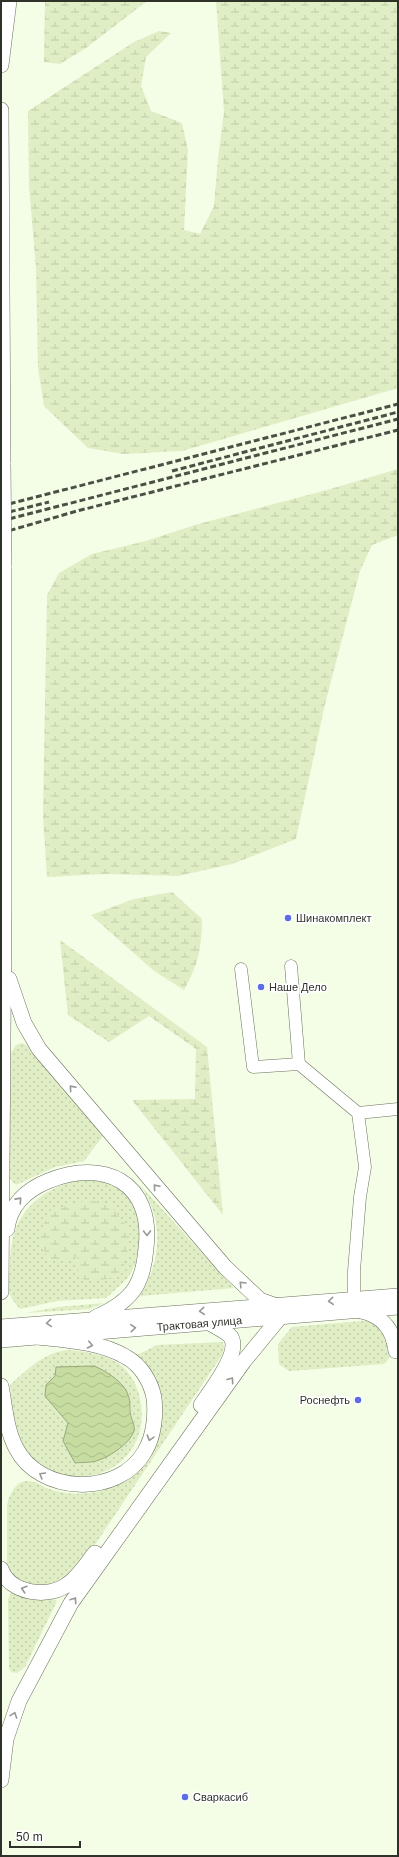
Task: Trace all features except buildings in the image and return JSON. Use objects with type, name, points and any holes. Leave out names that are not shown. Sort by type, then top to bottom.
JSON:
[{"type":"main road","points":[[1,51],[2,1]]},
{"type":"main road","points":[[1,65],[9,1]]},
{"type":"main road","points":[[1,110],[4,566],[4,906],[1,1292]]},
{"type":"main road","points":[[1,1780],[6,1738],[19,1701],[71,1603],[244,1361],[278,1310],[260,1300],[225,1266],[34,1043],[24,1023],[11,988],[7,960],[4,906]]},
{"type":"main road","points":[[1,1292],[8,1221],[12,1209],[19,1200],[44,1182],[68,1174],[90,1172],[110,1175],[128,1186],[134,1193],[142,1208],[147,1224],[146,1254],[135,1289],[120,1303],[88,1320]]},
{"type":"main road","name":"Трактовая улица","points":[[1,1327],[88,1320],[278,1310],[355,1304],[398,1296]]},
{"type":"main road","points":[[355,1304],[371,1313],[388,1326],[396,1351]]},
{"type":"main road","name":"Трактовая улица","points":[[355,1304],[398,1307]]},
{"type":"main road","name":"Трактовая улица","points":[[1,1340],[208,1322],[278,1310]]},
{"type":"main road","points":[[1,1569],[4,1577],[12,1584],[34,1592],[60,1589],[76,1577],[204,1400],[231,1359],[233,1346],[232,1339],[229,1335],[208,1322]]},
{"type":"main road","points":[[1,1386],[8,1424],[16,1447],[27,1464],[46,1478],[76,1485],[97,1483],[126,1471],[143,1455],[150,1440],[153,1428],[155,1404],[150,1385],[133,1361],[117,1352],[81,1343],[38,1337]]},
{"type":"street","points":[[291,966],[298,1064]]},
{"type":"street","points":[[241,968],[252,1067],[298,1064],[358,1113],[365,1167],[359,1204],[354,1271],[355,1304]]},
{"type":"street","points":[[358,1113],[398,1109]]},
{"type":"green space","points":[[45,1],[147,1],[86,48],[60,64],[44,62]]},
{"type":"green space","points":[[216,1],[398,1],[398,388],[182,451],[123,454],[88,448],[44,406],[38,368],[36,268],[29,186],[28,111],[134,42],[159,31],[171,33],[146,57],[141,86],[151,111],[182,123],[188,150],[184,230],[200,234],[214,206],[224,112]]},
{"type":"green space","points":[[398,469],[398,535],[372,545],[360,571],[325,704],[296,839],[232,864],[178,876],[105,874],[47,877],[43,816],[47,595],[59,573],[92,554],[146,541],[195,525],[327,490]]},
{"type":"green space","points":[[172,892],[202,919],[200,948],[196,964],[184,990],[154,971],[91,915],[134,899]]},
{"type":"green space","points":[[60,940],[207,1047],[223,1215],[132,1100],[195,1099],[196,1049],[149,1016],[109,1042],[68,1015]]},
{"type":"green space","points":[[22,1043],[29,1046],[103,1136],[84,1161],[55,1167],[16,1185],[10,1179],[9,1171],[11,1053],[16,1045]]},
{"type":"green space","points":[[75,1180],[101,1180],[114,1185],[126,1194],[136,1211],[139,1224],[139,1246],[136,1264],[127,1279],[106,1298],[57,1301],[20,1309],[9,1291],[11,1249],[14,1234],[26,1211],[35,1201],[46,1193]],"holes":[[[38,1241],[121,1274],[79,1275],[77,1257],[50,1260]]]},
{"type":"green space","points":[[140,1185],[234,1288],[140,1296],[153,1268],[157,1240],[153,1212],[148,1198]]},
{"type":"green space","points":[[88,1200],[110,1204],[130,1231],[127,1254],[121,1275],[93,1281],[83,1279],[78,1272],[77,1257],[50,1260],[38,1241],[49,1211]]},
{"type":"green space","points":[[104,1303],[89,1309],[26,1313],[58,1307]]},
{"type":"green space","points":[[374,1320],[389,1335],[390,1357],[384,1364],[289,1371],[279,1364],[278,1344],[292,1327]]},
{"type":"green space","points":[[223,1342],[224,1347],[222,1355],[76,1573],[70,1578],[42,1586],[19,1582],[7,1568],[7,1505],[11,1494],[16,1487],[22,1482],[29,1481],[35,1482],[49,1489],[65,1493],[81,1494],[105,1490],[118,1483],[130,1472],[158,1439],[137,1355],[157,1345]]},
{"type":"green space","points":[[69,1350],[84,1352],[107,1357],[113,1360],[120,1364],[128,1372],[135,1383],[139,1395],[142,1417],[139,1433],[133,1447],[123,1460],[110,1469],[96,1475],[79,1477],[61,1475],[50,1471],[33,1460],[25,1450],[19,1438],[13,1416],[10,1385],[37,1362],[60,1351]],"holes":[[[106,1371],[121,1386],[129,1399],[134,1423],[63,1441],[68,1423],[45,1395],[46,1385],[55,1376]]]},
{"type":"green space","points":[[12,1591],[49,1597],[57,1601],[25,1667],[17,1673],[11,1672],[9,1668],[8,1599]]},
{"type":"water","points":[[94,1366],[114,1378],[126,1390],[129,1398],[130,1413],[134,1425],[134,1431],[129,1440],[120,1448],[104,1458],[94,1462],[75,1463],[63,1441],[68,1423],[45,1396],[46,1385],[55,1376],[56,1367]]},
{"type":"railway","points":[[1,506],[398,404]]},
{"type":"railway","points":[[172,471],[398,412]]},
{"type":"railway","points":[[1,521],[398,419]]},
{"type":"railway","points":[[1,533],[77,511],[398,430]]},
{"type":"railway","points":[[1,514],[49,502]]},
{"type":"place","name":"Шинакомплект","points":[[288,918]]},
{"type":"place","name":"Наше Дело","points":[[261,987]]},
{"type":"place","name":"Роснефть","points":[[358,1400]]},
{"type":"place","name":"Сваркаcиб","points":[[185,1797]]}]
